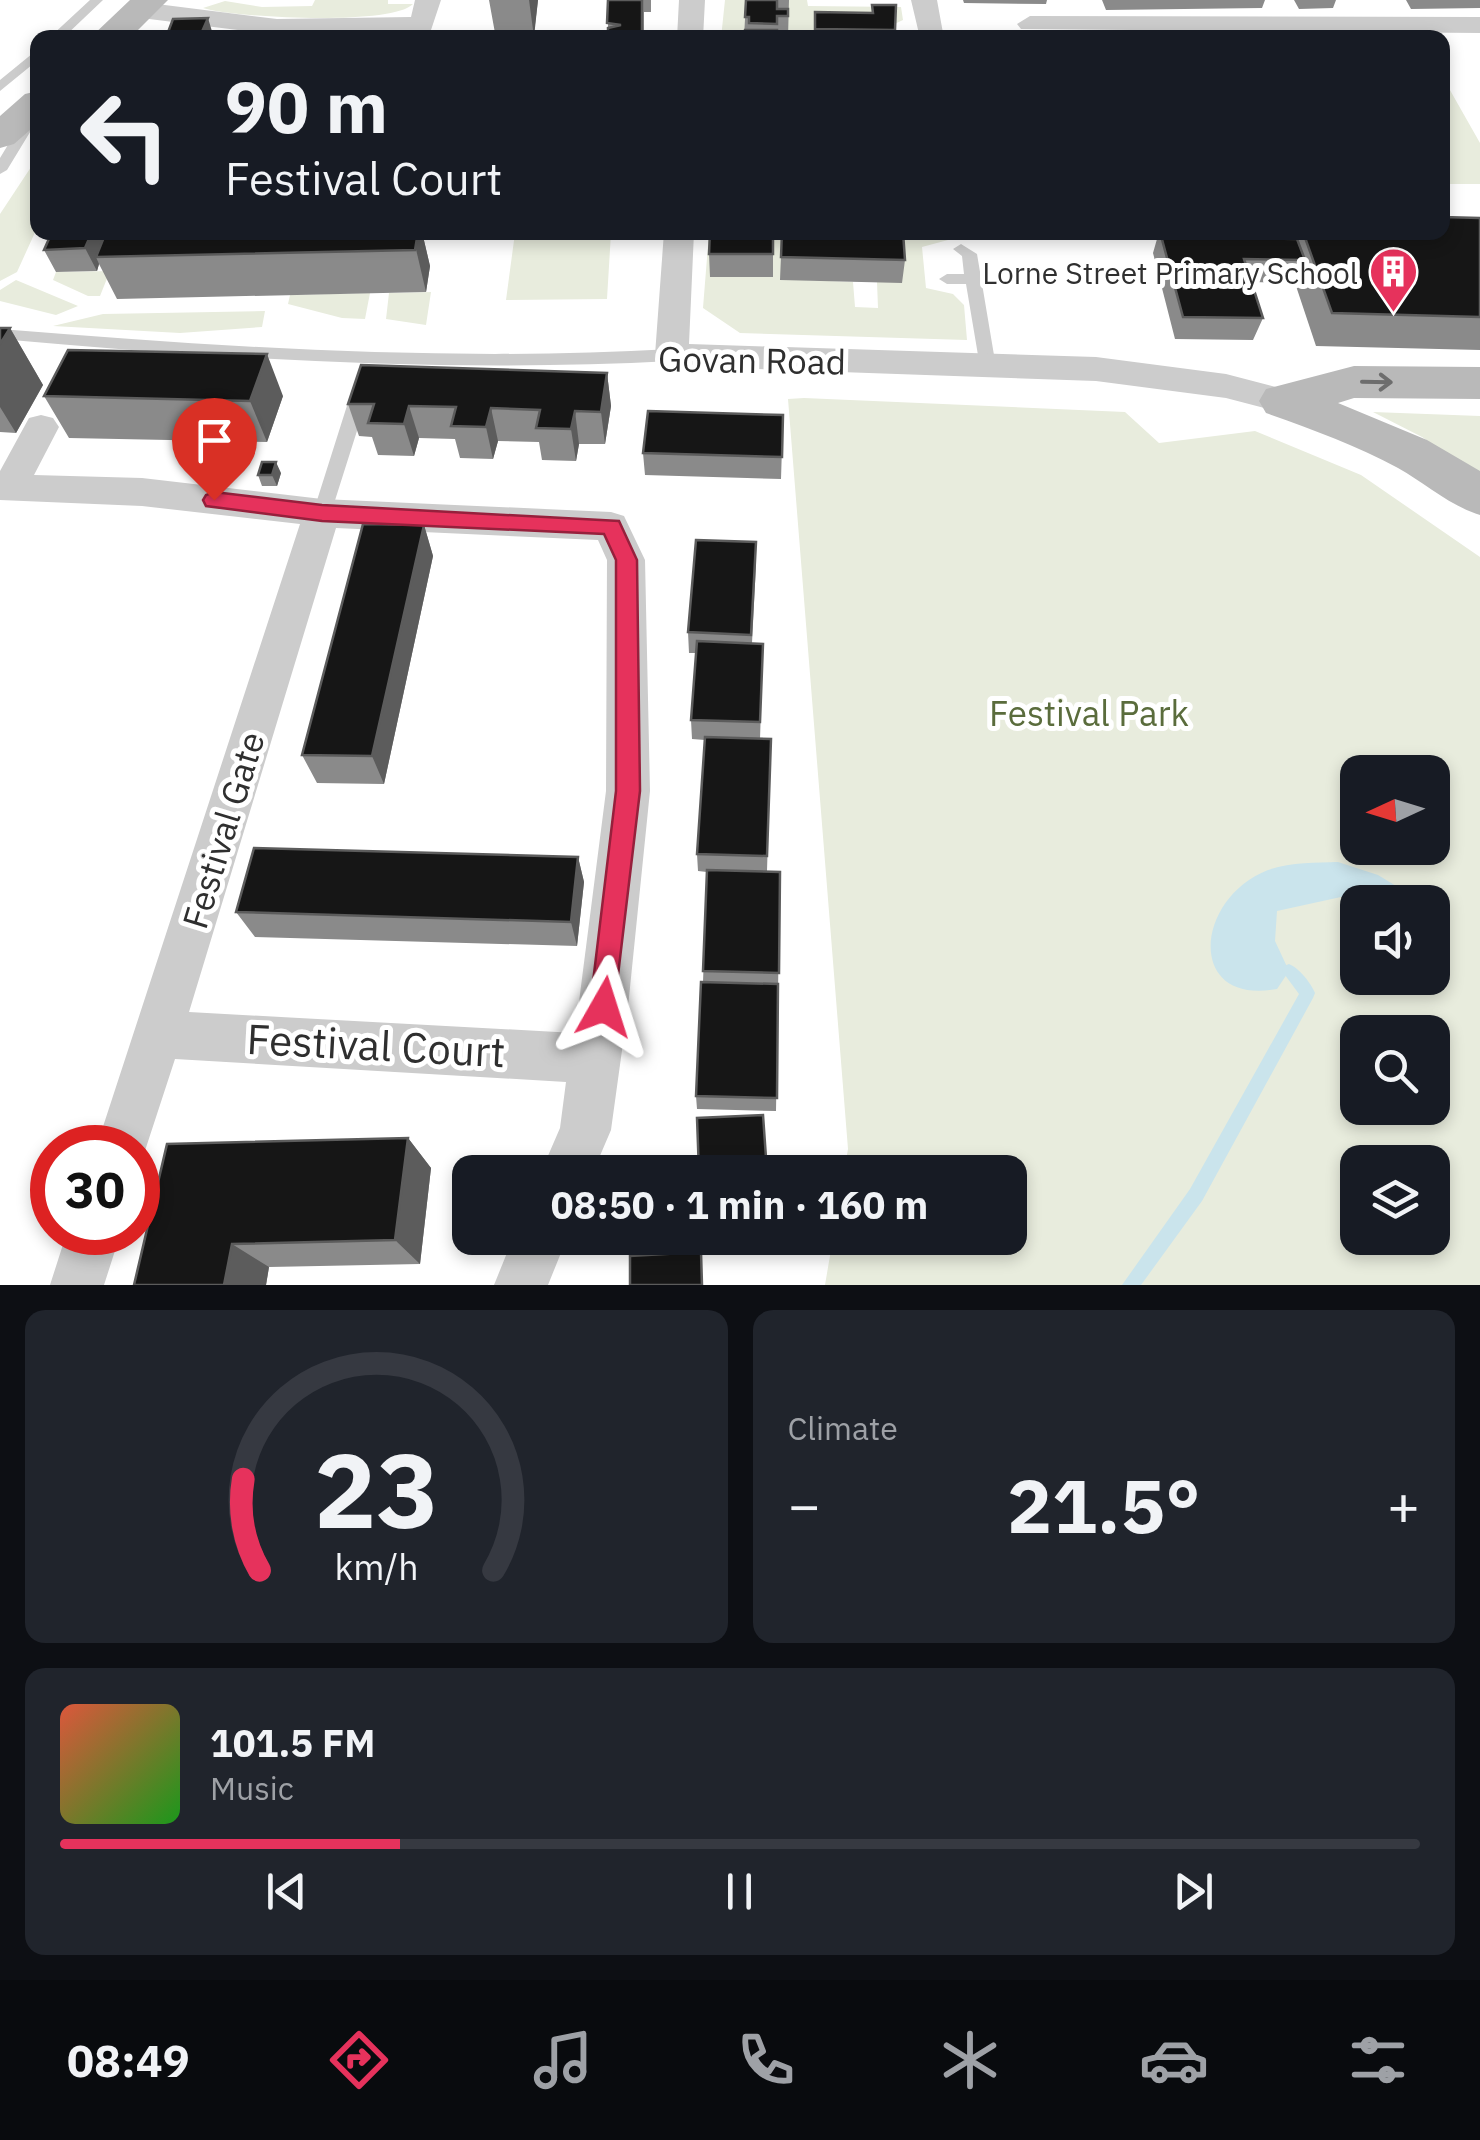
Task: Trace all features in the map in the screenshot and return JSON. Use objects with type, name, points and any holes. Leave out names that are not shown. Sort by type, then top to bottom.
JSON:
[{"type":"street","points":[[318,30],[422,25],[428,0]]},
{"type":"street","points":[[690,30],[692,0]]},
{"type":"street","points":[[924,0],[929,30]]},
{"type":"street","points":[[1366,0],[1381,24]]},
{"type":"street","points":[[117,30],[146,5],[266,30]]},
{"type":"street","points":[[1030,24],[1072,12],[1480,25]]},
{"type":"street","points":[[0,136],[30,112]]},
{"type":"street","points":[[672,355],[679,240]]},
{"type":"street","name":"Govan Road","points":[[672,355],[1156,374],[1226,386],[1357,428],[1431,464],[1480,496]]},
{"type":"street","points":[[1282,402],[1354,382],[1480,383]]},
{"type":"street","points":[[41,427],[5,487],[142,492],[322,513],[611,526],[626,560],[628,791],[604,1007],[585,1130],[574,1155]]},
{"type":"street","name":"Festival Gate","points":[[129,1125],[322,513]]},
{"type":"street","name":"Festival Court","points":[[158,1034],[594,1060]]},
{"type":"street","points":[[78,1285],[87,1255]]},
{"type":"street","points":[[520,1285],[533,1255]]},
{"type":"lane","points":[[64,30],[96,0]]},
{"type":"lane","points":[[0,87],[30,60]]},
{"type":"lane","points":[[0,170],[30,119]]},
{"type":"lane","points":[[962,249],[968,254],[988,367]]},
{"type":"lane","points":[[947,279],[973,279]]},
{"type":"lane","name":"Govan Road","points":[[0,334],[223,353],[371,358],[584,360],[672,355]]},
{"type":"lane","points":[[322,513],[371,358]]},
{"type":"green space","points":[[315,0],[413,4],[399,11],[346,18],[278,17],[203,8],[225,1],[262,7],[312,6]]},
{"type":"green space","points":[[725,0],[807,0],[808,6],[901,7],[903,20],[882,30],[722,30]]},
{"type":"green space","points":[[1450,90],[1480,143],[1480,184],[1450,184]]},
{"type":"green space","points":[[30,169],[32,240],[17,272],[0,281],[0,214]]},
{"type":"green space","points":[[514,240],[611,240],[607,299],[506,300]]},
{"type":"green space","points":[[708,240],[803,240],[781,279],[853,282],[855,307],[878,308],[877,282],[902,282],[898,240],[948,240],[922,247],[926,288],[953,294],[964,305],[967,340],[740,333],[703,308]]},
{"type":"green space","points":[[110,271],[100,296],[88,296],[53,280],[56,272]]},
{"type":"green space","points":[[16,280],[78,306],[56,315],[0,301],[0,290]]},
{"type":"green space","points":[[431,292],[426,325],[386,319],[389,293]]},
{"type":"green space","points":[[370,293],[365,319],[342,318],[288,304],[290,295]]},
{"type":"green space","points":[[265,311],[262,327],[180,333],[53,326],[103,314]]},
{"type":"green space","name":"Festival Park","points":[[788,399],[1125,412],[1159,443],[1255,431],[1361,475],[1480,557],[1480,1285],[825,1285],[830,1255],[1027,1255],[1027,1155],[847,1155]]},
{"type":"green space","points":[[1373,412],[1480,416],[1480,477],[1422,437]]},
{"type":"water","points":[[1338,862],[1378,875],[1394,885],[1340,885],[1340,897],[1277,911],[1275,941],[1289,971],[1277,989],[1247,990],[1227,982],[1215,966],[1211,947],[1214,925],[1225,903],[1243,884],[1268,870],[1294,864]]},
{"type":"building","points":[[608,0],[642,0],[642,30],[608,30],[621,25],[607,23]]},
{"type":"building","points":[[746,0],[777,0],[777,9],[788,9],[788,16],[777,16],[777,24],[749,23],[749,17],[745,17]]},
{"type":"building","points":[[872,5],[896,5],[895,30],[815,29],[815,12],[873,13]]},
{"type":"building","points":[[208,18],[203,30],[169,30],[173,19]]},
{"type":"building","points":[[1450,217],[1480,218],[1480,317],[1332,313],[1306,240],[1450,240]]},
{"type":"building","points":[[48,240],[88,240],[85,248],[44,250]]},
{"type":"building","points":[[103,240],[417,240],[415,250],[96,257]]},
{"type":"building","points":[[710,240],[773,240],[773,254],[709,254]]},
{"type":"building","points":[[782,240],[904,240],[905,260],[781,257]]},
{"type":"building","points":[[1162,240],[1297,240],[1305,260],[1244,259],[1263,318],[1183,317]]},
{"type":"building","points":[[0,328],[10,328],[0,344]]},
{"type":"building","points":[[68,350],[267,354],[250,401],[44,396]]},
{"type":"building","points":[[361,365],[607,373],[601,412],[575,411],[571,429],[536,428],[540,410],[491,408],[486,427],[451,426],[456,407],[409,406],[404,424],[368,423],[374,404],[348,404]]},
{"type":"building","points":[[648,411],[783,415],[782,457],[643,453]]},
{"type":"building","points":[[262,462],[276,462],[272,475],[258,475]]},
{"type":"building","points":[[363,524],[424,525],[372,756],[302,755]]},
{"type":"building","points":[[696,540],[756,542],[751,635],[688,632]]},
{"type":"building","points":[[697,641],[763,644],[760,722],[691,720]]},
{"type":"building","points":[[705,737],[771,739],[767,856],[697,854]]},
{"type":"building","points":[[254,848],[578,857],[571,922],[236,912]]},
{"type":"building","points":[[707,870],[780,872],[779,973],[703,971]]},
{"type":"building","points":[[701,982],[778,984],[777,1098],[696,1096]]},
{"type":"building","points":[[763,1115],[766,1155],[698,1155],[697,1118]]},
{"type":"building","points":[[408,1138],[395,1240],[232,1244],[224,1285],[134,1285],[141,1255],[160,1255],[160,1174],[167,1144]]},
{"type":"building","points":[[701,1255],[702,1285],[630,1285],[630,1256]]},
{"type":"waterway","points":[[1131,1285],[1196,1195],[1308,993],[1289,971]]},
{"type":"place","name":"Lorne Street Primary School","points":[[1393,314]]},
{"type":"route","points":[[214,500],[322,513],[611,526],[626,560],[628,791],[604,1007]]}]
